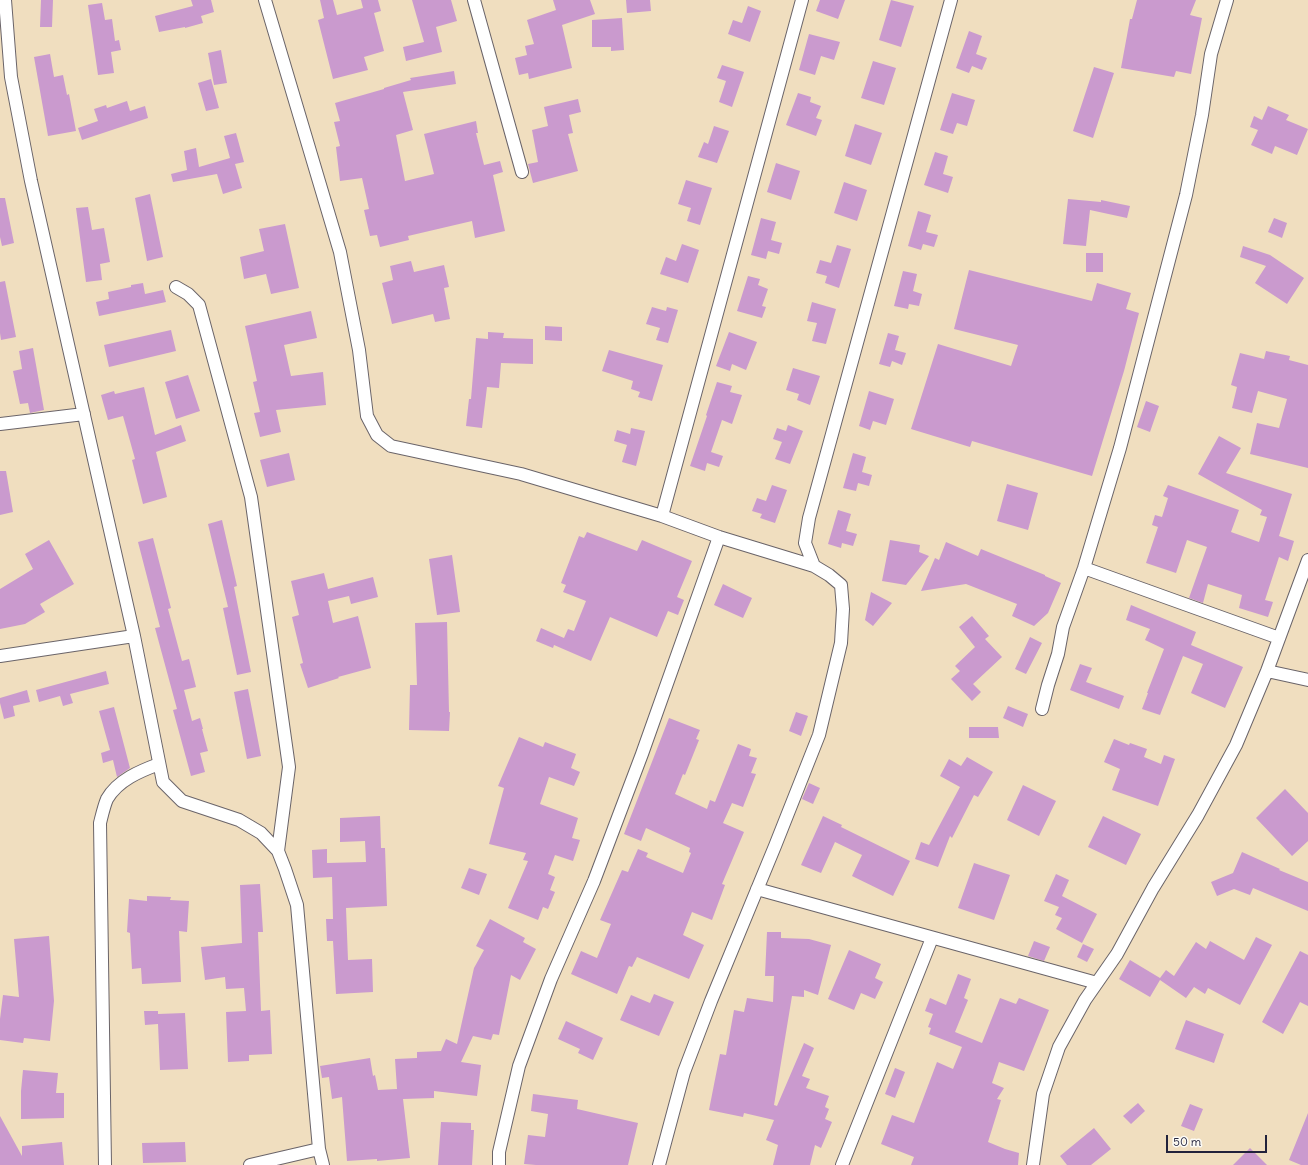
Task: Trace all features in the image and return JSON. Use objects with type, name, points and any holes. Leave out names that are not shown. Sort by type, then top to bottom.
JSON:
[{"type":"street","points":[[5,0],[11,77],[31,181],[134,636],[163,782],[182,800],[239,820],[261,833],[278,851],[297,905],[319,1149],[323,1165]]},
{"type":"street","points":[[265,0],[340,252],[358,350],[367,416],[377,435],[391,446],[521,474],[662,516],[719,537],[814,566],[829,575],[841,585],[843,608],[841,643],[819,735],[711,1000],[684,1072],[659,1165]]},
{"type":"street","points":[[474,0],[522,172]]},
{"type":"street","points":[[662,516],[802,0]]},
{"type":"street","points":[[814,566],[805,544],[809,518],[951,0]]},
{"type":"street","points":[[1042,709],[1058,654],[1063,627],[1084,568],[1120,448],[1186,195],[1202,115],[1211,54],[1228,0]]},
{"type":"street","points":[[176,287],[188,294],[199,305],[250,497],[289,767],[278,851]]},
{"type":"street","points":[[0,424],[84,414]]},
{"type":"street","points":[[499,1165],[499,1152],[519,1066],[551,979],[594,881],[719,537]]},
{"type":"street","points":[[1033,1165],[1043,1094],[1059,1047],[1085,1000],[1117,954],[1153,888],[1198,815],[1236,745],[1267,671],[1308,560]]},
{"type":"street","points":[[1084,568],[1279,638]]},
{"type":"street","points":[[0,656],[134,636]]},
{"type":"street","points":[[1267,671],[1308,680]]},
{"type":"street","points":[[105,1165],[100,823],[107,799],[120,783],[143,770],[159,764]]},
{"type":"street","points":[[757,889],[1096,984]]},
{"type":"street","points":[[842,1165],[932,938]]},
{"type":"street","points":[[250,1165],[319,1149]]},
{"type":"building","points":[[41,0],[53,0],[52,27],[40,27]]},
{"type":"building","points":[[191,0],[211,0],[214,12],[201,16],[203,23],[185,28],[159,32],[155,16],[193,6]]},
{"type":"building","points":[[320,0],[333,0],[337,15],[363,8],[361,0],[378,0],[381,11],[374,13],[384,51],[364,57],[368,70],[333,79],[318,20],[324,18]]},
{"type":"building","points":[[412,0],[451,0],[457,21],[436,27],[442,52],[406,61],[403,47],[424,42]]},
{"type":"building","points":[[553,0],[590,0],[595,14],[562,25],[572,68],[529,79],[528,73],[519,75],[515,58],[527,55],[525,46],[534,44],[527,20],[556,10]]},
{"type":"building","points":[[626,0],[650,0],[651,11],[627,13]]},
{"type":"building","points":[[820,0],[845,0],[838,19],[816,11]]},
{"type":"building","points":[[891,0],[914,6],[901,47],[879,40]]},
{"type":"building","points":[[1137,0],[1196,0],[1190,15],[1202,18],[1191,74],[1176,71],[1174,77],[1121,68],[1130,19],[1132,19]]},
{"type":"building","points":[[102,3],[105,20],[112,19],[115,41],[119,40],[121,50],[111,52],[114,73],[98,75],[88,5]]},
{"type":"building","points":[[748,6],[761,11],[750,42],[728,34],[733,20],[742,23]]},
{"type":"building","points":[[622,18],[624,50],[611,51],[611,47],[592,47],[592,20]]},
{"type":"building","points":[[969,31],[982,36],[976,54],[987,58],[982,70],[972,66],[969,73],[956,68]]},
{"type":"building","points":[[809,34],[840,42],[834,60],[821,56],[815,75],[799,70]]},
{"type":"building","points":[[221,50],[227,83],[214,85],[208,53]]},
{"type":"building","points":[[50,54],[54,77],[63,75],[67,95],[69,94],[76,131],[48,136],[34,57]]},
{"type":"building","points":[[873,61],[896,68],[884,105],[861,98]]},
{"type":"building","points":[[722,65],[744,72],[732,107],[719,102],[726,81],[717,78]]},
{"type":"building","points":[[1094,67],[1114,73],[1093,138],[1073,131]]},
{"type":"building","points":[[454,71],[456,84],[403,92],[413,130],[396,135],[405,181],[434,174],[424,134],[476,121],[478,133],[476,133],[484,165],[500,161],[503,172],[493,175],[505,231],[475,238],[472,221],[408,236],[409,240],[380,247],[377,235],[370,236],[364,210],[369,209],[362,178],[340,181],[336,147],[340,146],[334,122],[340,121],[335,103],[411,80],[410,78]]},
{"type":"building","points":[[211,79],[219,108],[206,111],[198,83]]},
{"type":"building","points":[[798,93],[811,97],[810,102],[821,106],[816,118],[822,120],[816,136],[786,125]]},
{"type":"building","points":[[952,93],[975,100],[967,126],[957,123],[953,134],[940,130]]},
{"type":"building","points":[[578,99],[581,112],[569,115],[573,133],[568,134],[578,171],[533,183],[528,164],[538,162],[532,130],[548,126],[544,107]]},
{"type":"building","points":[[127,101],[130,111],[145,106],[148,118],[82,140],[78,128],[98,121],[94,109],[106,105],[107,108]]},
{"type":"building","points":[[1268,106],[1289,115],[1286,120],[1308,129],[1297,155],[1275,146],[1272,154],[1251,145],[1258,130],[1250,127],[1254,116],[1262,120]]},
{"type":"building","points":[[855,124],[882,133],[871,165],[845,156]]},
{"type":"building","points":[[714,126],[729,131],[717,163],[698,157],[704,142],[708,144]]},
{"type":"building","points":[[236,133],[244,162],[235,164],[242,188],[223,194],[217,174],[173,182],[171,174],[187,170],[184,151],[196,148],[199,167],[230,158],[224,136]]},
{"type":"building","points":[[935,152],[948,156],[943,174],[953,177],[948,193],[924,185]]},
{"type":"building","points":[[776,163],[800,171],[791,200],[767,192]]},
{"type":"building","points":[[686,180],[712,188],[700,225],[687,221],[691,208],[678,204]]},
{"type":"building","points":[[844,182],[867,190],[857,221],[834,213]]},
{"type":"building","points":[[150,194],[163,257],[147,261],[135,198]]},
{"type":"building","points":[[0,198],[5,198],[14,243],[2,246],[0,237]]},
{"type":"building","points":[[1068,199],[1101,202],[1101,200],[1130,206],[1127,218],[1090,210],[1086,246],[1063,244]]},
{"type":"building","points":[[88,207],[92,230],[104,228],[110,262],[100,264],[102,280],[86,282],[76,208]]},
{"type":"building","points":[[918,211],[931,215],[926,232],[938,235],[934,247],[923,244],[921,250],[908,246]]},
{"type":"building","points":[[761,218],[776,222],[771,240],[782,243],[779,254],[768,251],[766,259],[751,255]]},
{"type":"building","points":[[1274,218],[1287,223],[1282,238],[1268,232]]},
{"type":"building","points":[[285,224],[299,288],[271,294],[266,274],[244,279],[240,257],[264,251],[259,229]]},
{"type":"building","points":[[682,244],[699,250],[688,283],[660,274],[666,257],[676,261]]},
{"type":"building","points":[[837,245],[851,249],[839,288],[825,283],[827,276],[816,273],[820,260],[831,263]]},
{"type":"building","points":[[1243,246],[1270,255],[1304,278],[1287,304],[1255,283],[1266,266],[1240,257]]},
{"type":"building","points":[[1086,253],[1103,253],[1103,272],[1086,272]]},
{"type":"building","points":[[411,261],[414,272],[444,265],[449,287],[444,288],[450,319],[435,322],[433,314],[392,324],[382,283],[393,280],[390,266]]},
{"type":"building","points":[[969,270],[1092,301],[1097,283],[1131,293],[1126,309],[1139,313],[1124,371],[1092,476],[972,441],[970,447],[911,429],[938,344],[1011,366],[1018,345],[954,329]]},
{"type":"building","points":[[903,271],[917,274],[913,291],[922,294],[919,306],[909,304],[908,309],[894,306]]},
{"type":"building","points":[[748,276],[760,279],[758,285],[768,289],[762,306],[766,307],[762,318],[737,311]]},
{"type":"building","points":[[5,281],[16,337],[1,340],[0,282]]},
{"type":"building","points":[[143,283],[145,294],[163,290],[166,302],[99,316],[96,302],[109,299],[108,292]]},
{"type":"building","points":[[812,302],[836,309],[826,344],[812,341],[817,323],[807,321]]},
{"type":"building","points":[[652,307],[666,311],[667,307],[678,310],[668,343],[656,340],[660,328],[646,324]]},
{"type":"building","points":[[311,311],[317,338],[284,345],[291,376],[323,372],[326,405],[276,410],[281,432],[260,437],[254,413],[260,412],[253,382],[257,381],[245,326]]},
{"type":"building","points":[[545,326],[562,327],[562,341],[545,340]]},
{"type":"building","points":[[171,330],[176,351],[109,367],[104,345]]},
{"type":"building","points":[[488,332],[504,333],[503,338],[533,339],[533,364],[501,363],[499,388],[487,387],[482,428],[466,426],[469,399],[471,399],[476,338],[488,339]]},
{"type":"building","points":[[729,332],[757,342],[746,370],[732,364],[730,371],[716,366]]},
{"type":"building","points":[[888,333],[899,336],[895,350],[906,353],[902,365],[892,361],[890,367],[879,364]]},
{"type":"building","points":[[33,348],[44,410],[30,413],[28,403],[20,404],[13,371],[22,369],[19,351]]},
{"type":"building","points":[[609,350],[663,365],[652,401],[638,397],[640,392],[631,389],[633,381],[602,371]]},
{"type":"building","points":[[1266,351],[1290,356],[1289,360],[1308,365],[1308,468],[1250,454],[1257,423],[1279,428],[1287,399],[1258,391],[1252,413],[1232,408],[1237,387],[1231,385],[1240,353],[1264,359]]},
{"type":"building","points":[[793,368],[820,376],[810,405],[797,400],[799,394],[786,390]]},
{"type":"building","points":[[188,375],[200,411],[176,419],[165,382]]},
{"type":"building","points":[[717,382],[732,386],[730,392],[742,395],[732,424],[722,420],[711,452],[723,456],[719,467],[707,463],[705,471],[690,466]]},
{"type":"building","points":[[144,387],[155,435],[181,425],[186,441],[156,452],[167,497],[143,504],[132,460],[135,459],[123,416],[108,420],[101,395],[114,391],[115,394]]},
{"type":"building","points":[[869,391],[894,399],[886,425],[873,421],[870,430],[859,426]]},
{"type":"building","points":[[1146,401],[1159,406],[1150,432],[1137,427]]},
{"type":"building","points":[[788,425],[803,431],[790,464],[775,459],[782,442],[773,439],[777,428],[786,431]]},
{"type":"building","points":[[631,428],[645,431],[636,466],[622,462],[627,445],[614,441],[617,430],[630,434]]},
{"type":"building","points":[[1219,436],[1241,448],[1226,473],[1292,494],[1279,536],[1294,541],[1288,561],[1279,557],[1265,600],[1273,602],[1268,617],[1239,608],[1242,595],[1208,584],[1203,603],[1189,598],[1207,547],[1187,540],[1176,573],[1146,563],[1158,527],[1152,525],[1155,515],[1162,517],[1168,498],[1163,496],[1168,485],[1239,510],[1231,532],[1259,542],[1267,517],[1260,515],[1262,510],[1198,474]]},
{"type":"building","points":[[289,453],[295,480],[267,487],[260,460]]},
{"type":"building","points":[[853,453],[866,457],[862,472],[872,475],[869,486],[858,483],[856,491],[843,488]]},
{"type":"building","points":[[0,471],[6,471],[13,512],[0,515]]},
{"type":"building","points":[[1007,484],[1038,493],[1028,530],[997,521]]},
{"type":"building","points":[[772,485],[787,490],[775,523],[760,518],[762,514],[752,511],[757,498],[766,501]]},
{"type":"building","points":[[838,510],[851,514],[846,531],[857,534],[853,546],[842,543],[841,548],[828,544]]},
{"type":"building","points":[[222,520],[237,586],[234,587],[251,672],[237,675],[223,608],[228,607],[208,524]]},
{"type":"building","points":[[587,532],[637,551],[642,540],[692,561],[677,597],[684,600],[678,615],[668,611],[657,637],[610,617],[591,661],[554,645],[553,648],[536,641],[541,628],[564,638],[568,629],[574,631],[586,601],[563,592],[566,585],[561,583],[579,536],[584,538]]},
{"type":"building","points":[[153,538],[171,608],[168,609],[182,661],[189,659],[196,687],[184,690],[192,721],[200,718],[208,751],[200,753],[205,772],[191,776],[173,710],[177,709],[155,628],[160,627],[138,542]]},
{"type":"building","points":[[49,540],[74,584],[40,604],[45,612],[25,624],[0,629],[0,589],[33,569],[25,554]]},
{"type":"building","points":[[890,540],[920,545],[919,552],[929,556],[906,585],[882,581]]},
{"type":"building","points":[[946,542],[978,556],[981,549],[1061,583],[1048,613],[1034,626],[1012,616],[1017,604],[966,584],[921,591],[935,558],[939,560]]},
{"type":"building","points":[[452,555],[460,612],[437,615],[429,559]]},
{"type":"building","points":[[324,573],[328,589],[373,577],[378,597],[351,604],[349,596],[328,601],[333,623],[358,616],[371,668],[338,677],[339,678],[308,688],[300,664],[303,663],[292,617],[299,615],[291,581]]},
{"type":"building","points":[[723,584],[752,598],[743,618],[714,605]]},
{"type":"building","points":[[871,592],[892,603],[873,626],[865,620]]},
{"type":"building","points":[[1131,605],[1196,632],[1191,645],[1243,667],[1225,708],[1191,693],[1203,664],[1183,656],[1160,715],[1142,709],[1164,649],[1145,640],[1150,629],[1126,620]]},
{"type":"building","points":[[972,616],[989,636],[985,639],[1002,657],[973,684],[981,692],[972,701],[951,679],[960,671],[955,666],[975,647],[959,627]]},
{"type":"building","points":[[447,622],[450,712],[449,731],[409,730],[410,685],[417,685],[415,623]]},
{"type":"building","points":[[1030,637],[1042,643],[1026,674],[1015,669]]},
{"type":"building","points":[[1080,664],[1092,668],[1086,682],[1124,696],[1119,709],[1070,690]]},
{"type":"building","points":[[106,671],[109,684],[70,694],[73,703],[63,706],[60,696],[39,702],[36,690]]},
{"type":"building","points":[[248,689],[261,756],[247,759],[234,692]]},
{"type":"building","points":[[27,690],[30,702],[13,706],[15,716],[4,719],[0,698]]},
{"type":"building","points":[[1008,706],[1028,714],[1023,727],[1003,718]]},
{"type":"building","points":[[114,707],[130,768],[117,777],[113,760],[103,763],[101,753],[110,750],[99,711]]},
{"type":"building","points":[[796,712],[808,716],[801,736],[789,731]]},
{"type":"building","points":[[669,718],[700,730],[696,739],[699,740],[685,775],[683,774],[675,794],[707,809],[710,800],[715,802],[738,744],[751,749],[749,756],[757,758],[751,773],[756,774],[743,807],[732,803],[723,823],[744,832],[722,884],[725,885],[712,920],[692,912],[683,935],[704,945],[689,979],[637,957],[632,967],[629,966],[617,994],[571,974],[581,951],[597,958],[611,924],[600,920],[622,870],[628,872],[638,849],[648,853],[646,857],[683,873],[691,853],[689,852],[690,848],[646,828],[641,841],[624,834]]},
{"type":"building","points":[[969,727],[998,727],[999,738],[969,738]]},
{"type":"building","points":[[519,737],[543,747],[545,742],[576,754],[571,768],[580,772],[574,786],[549,777],[540,804],[578,818],[572,838],[580,840],[573,861],[555,855],[548,874],[555,877],[550,890],[555,892],[548,909],[543,907],[538,920],[508,908],[528,861],[523,860],[526,853],[489,844],[504,788],[498,786]]},
{"type":"building","points":[[1114,739],[1129,745],[1130,743],[1147,749],[1144,757],[1161,764],[1164,755],[1175,759],[1158,806],[1112,790],[1120,769],[1104,762]]},
{"type":"building","points":[[967,757],[993,772],[978,797],[974,795],[952,838],[950,836],[938,867],[915,859],[921,842],[929,845],[960,787],[940,776],[949,759],[961,766]]},
{"type":"building","points":[[809,783],[820,788],[813,804],[802,799]]},
{"type":"building","points":[[1023,785],[1056,801],[1039,836],[1007,820]]},
{"type":"building","points":[[1285,789],[1308,813],[1308,841],[1292,856],[1256,818]]},
{"type":"building","points":[[380,816],[381,848],[385,848],[387,906],[346,908],[348,960],[372,959],[373,992],[336,994],[333,941],[327,941],[326,919],[333,919],[332,877],[313,878],[312,850],[327,849],[327,863],[366,862],[365,841],[340,842],[340,818]]},
{"type":"building","points":[[823,816],[842,825],[841,827],[910,861],[893,896],[852,876],[862,855],[835,842],[821,873],[801,865]]},
{"type":"building","points":[[1103,816],[1141,834],[1126,865],[1088,847]]},
{"type":"building","points":[[1242,852],[1308,882],[1308,911],[1253,888],[1250,895],[1234,889],[1217,896],[1211,882],[1233,873]]},
{"type":"building","points":[[974,863],[1010,875],[994,920],[958,908]]},
{"type":"building","points":[[469,868],[487,874],[479,895],[461,888]]},
{"type":"building","points":[[1056,874],[1069,880],[1062,896],[1097,914],[1082,943],[1056,929],[1062,918],[1055,915],[1059,907],[1044,901]]},
{"type":"building","points":[[260,884],[263,932],[258,932],[261,1011],[270,1010],[272,1054],[249,1055],[249,1061],[228,1062],[226,1012],[246,1011],[244,988],[226,989],[225,977],[205,980],[201,947],[242,943],[240,885]]},
{"type":"building","points":[[147,896],[171,897],[170,900],[189,901],[187,932],[179,931],[181,982],[142,984],[141,968],[132,969],[130,933],[127,932],[129,899],[147,901]]},
{"type":"building","points":[[490,919],[525,938],[523,942],[536,949],[520,980],[511,975],[499,1035],[493,1034],[491,1040],[473,1036],[461,1062],[481,1065],[477,1096],[434,1091],[434,1098],[403,1099],[410,1158],[377,1161],[377,1159],[347,1161],[342,1097],[332,1099],[329,1077],[322,1078],[320,1066],[370,1058],[373,1076],[375,1075],[378,1090],[397,1089],[395,1059],[417,1058],[417,1052],[441,1051],[446,1039],[457,1044],[474,968],[484,950],[476,946]]},
{"type":"building","points":[[767,932],[781,932],[781,938],[809,939],[831,945],[818,995],[804,990],[804,997],[792,996],[774,1105],[777,1106],[804,1043],[814,1048],[802,1076],[810,1079],[806,1088],[829,1096],[825,1107],[829,1109],[825,1119],[832,1122],[821,1148],[815,1145],[810,1165],[773,1165],[778,1145],[766,1140],[774,1120],[744,1113],[743,1117],[709,1110],[720,1054],[726,1055],[734,1010],[744,1012],[747,998],[773,1002],[774,976],[765,976]]},
{"type":"building","points":[[49,936],[54,1001],[50,1041],[24,1038],[23,1043],[0,1040],[0,1019],[3,995],[19,997],[14,939]]},
{"type":"building","points":[[1256,937],[1272,945],[1240,1005],[1208,988],[1205,994],[1194,987],[1186,998],[1160,980],[1150,997],[1119,979],[1130,960],[1160,978],[1166,970],[1174,976],[1196,942],[1206,949],[1210,941],[1244,960]]},
{"type":"building","points":[[1034,941],[1050,947],[1044,961],[1028,956]]},
{"type":"building","points":[[1083,944],[1094,949],[1087,962],[1077,957]]},
{"type":"building","points":[[849,950],[881,964],[875,978],[883,982],[875,999],[861,993],[854,1010],[828,999]]},
{"type":"building","points":[[1300,951],[1308,955],[1308,1006],[1300,1002],[1283,1034],[1262,1022]]},
{"type":"building","points":[[958,974],[971,979],[964,998],[968,1000],[955,1032],[982,1043],[1000,998],[1016,1004],[1019,998],[1049,1010],[1024,1071],[999,1062],[992,1083],[1004,1088],[997,1099],[1001,1100],[988,1142],[1019,1153],[1018,1165],[911,1165],[914,1157],[881,1144],[892,1115],[914,1123],[937,1062],[953,1069],[962,1047],[929,1034],[931,1028],[928,1027],[933,1014],[925,1011],[930,998],[946,1005]]},
{"type":"building","points":[[654,994],[674,1002],[659,1036],[620,1020],[631,995],[650,1003]]},
{"type":"building","points":[[144,1011],[158,1011],[158,1014],[185,1013],[188,1069],[160,1070],[158,1024],[145,1025]]},
{"type":"building","points":[[1186,1020],[1224,1034],[1214,1063],[1175,1049]]},
{"type":"building","points":[[566,1021],[603,1038],[593,1060],[578,1053],[580,1049],[558,1039]]},
{"type":"building","points":[[895,1068],[905,1072],[895,1098],[885,1094]]},
{"type":"building","points":[[23,1070],[58,1073],[56,1093],[64,1093],[64,1118],[21,1119]]},
{"type":"building","points":[[533,1094],[578,1100],[577,1109],[638,1123],[628,1165],[524,1164],[528,1135],[545,1137],[548,1114],[531,1111]]},
{"type":"building","points":[[1138,1103],[1145,1111],[1131,1124],[1123,1116]]},
{"type":"building","points":[[1190,1104],[1203,1109],[1194,1131],[1181,1126]]},
{"type":"building","points":[[1308,1113],[1308,1165],[1301,1165],[1289,1160]]},
{"type":"building","points":[[0,1116],[22,1156],[22,1146],[62,1142],[64,1165],[0,1165]]},
{"type":"building","points":[[441,1122],[471,1123],[471,1130],[474,1130],[472,1165],[438,1165]]},
{"type":"building","points":[[1094,1128],[1111,1149],[1091,1165],[1067,1165],[1060,1156]]},
{"type":"building","points":[[185,1142],[186,1162],[143,1163],[142,1143]]},
{"type":"building","points":[[1250,1148],[1267,1165],[1233,1165]]}]
